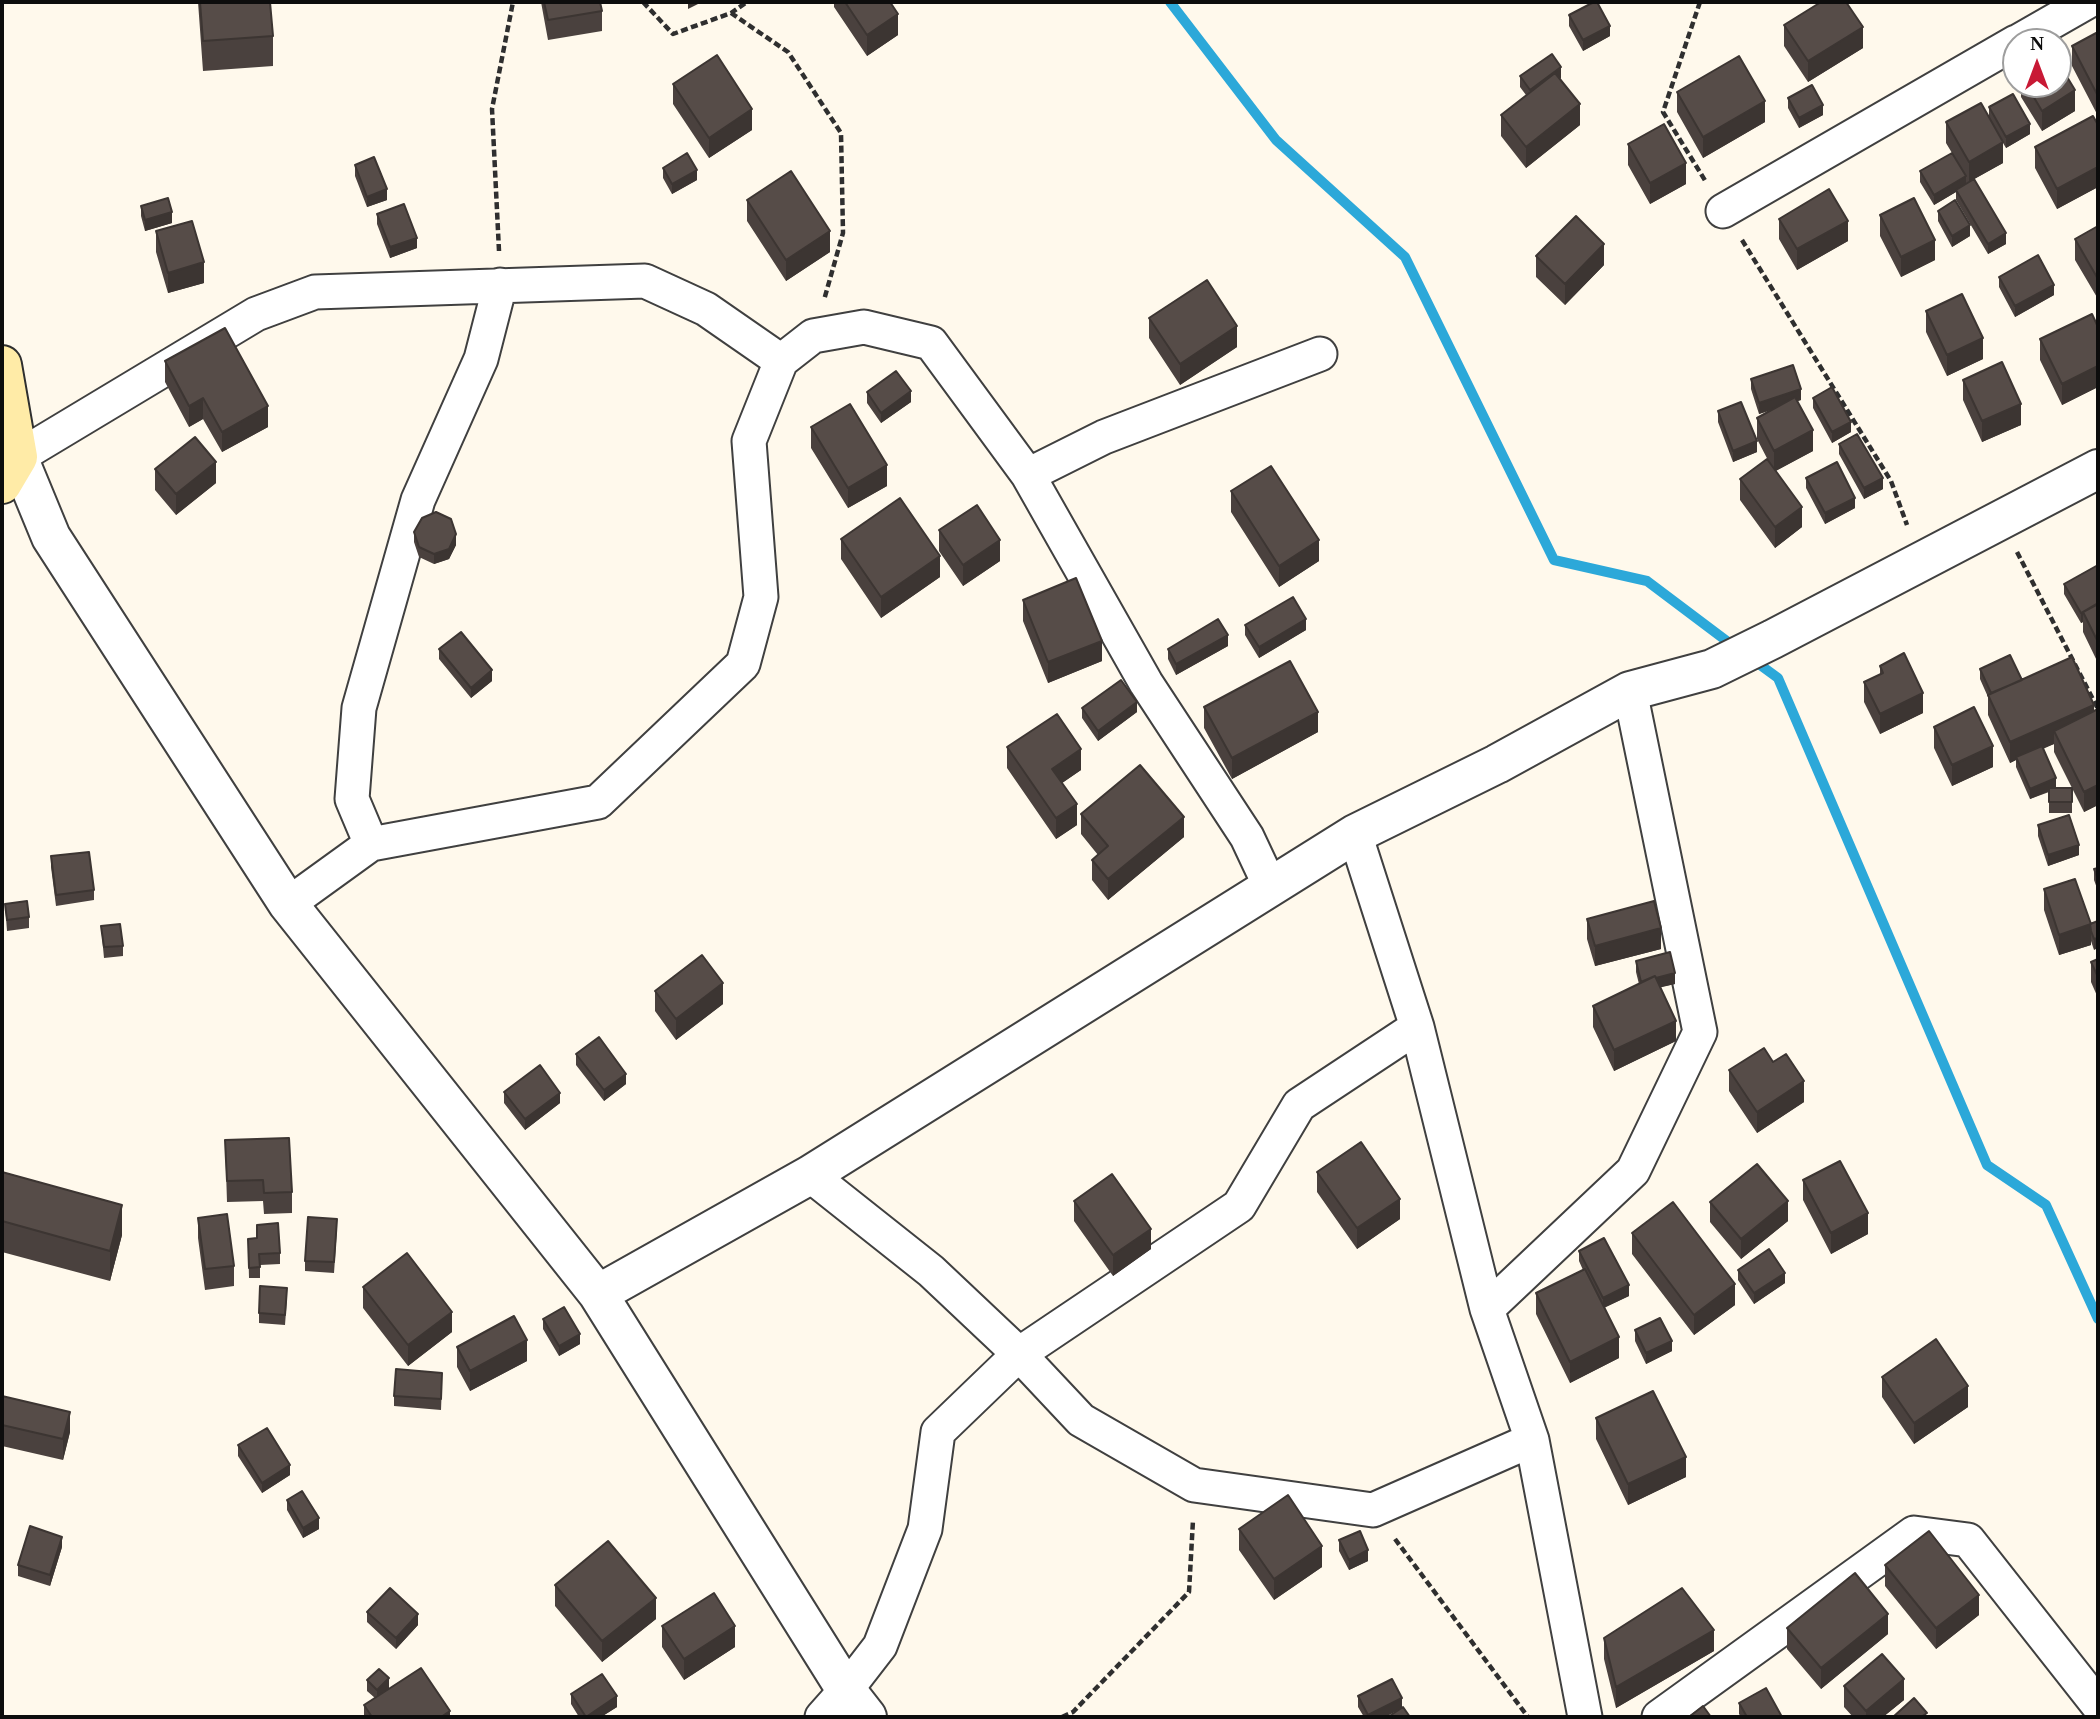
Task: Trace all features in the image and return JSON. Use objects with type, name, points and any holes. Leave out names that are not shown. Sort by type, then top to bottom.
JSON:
[{"type":"main road","points":[[2,365],[10,470]]},
{"type":"street","points":[[2041,28],[2087,2]]},
{"type":"street","points":[[1723,211],[2002,50]]},
{"type":"street","points":[[780,361],[706,309],[645,281],[314,292],[256,314],[10,470],[288,904],[598,1294],[845,1708],[880,1646],[925,1529],[938,1433],[1019,1354],[1239,1206],[1299,1105],[1418,1027]]},
{"type":"street","points":[[371,844],[352,799],[359,708],[418,500],[481,359],[500,285]]},
{"type":"street","points":[[288,904],[371,844],[598,802],[743,664],[761,597],[749,442],[780,361],[813,336],[864,327],[931,343],[1028,475],[1146,683],[1247,837],[1270,888]]},
{"type":"street","points":[[1028,475],[1104,437],[1320,354]]},
{"type":"street","points":[[598,1294],[810,1175],[1355,834],[1497,764],[1630,691],[1712,669],[2098,470]]},
{"type":"street","points":[[1487,1309],[1633,1171],[1700,1031],[1630,691]]},
{"type":"street","points":[[1355,834],[1418,1027],[1487,1309],[1532,1440],[1585,1717]]},
{"type":"street","points":[[810,1175],[931,1271],[1019,1354],[1081,1420],[1194,1485],[1373,1510],[1532,1440]]},
{"type":"street","points":[[1659,1717],[1914,1533],[1968,1540],[2098,1705]]},
{"type":"path","points":[[500,285],[492,109],[513,2]]},
{"type":"path","points":[[643,2],[673,34],[731,13],[747,2]]},
{"type":"path","points":[[1700,2],[1663,112],[1891,481],[1921,562]]},
{"type":"path","points":[[731,13],[788,51],[841,133],[843,233],[813,336]]},
{"type":"path","points":[[2000,521],[2098,709]]},
{"type":"path","points":[[1062,1717],[1073,1712],[1189,1592],[1194,1485]]},
{"type":"path","points":[[1373,1510],[1528,1717]]},
{"type":"building","points":[[200,2],[270,2],[273,36],[203,41]]},
{"type":"building","points":[[544,2],[600,2],[602,11],[548,20]]},
{"type":"building","points":[[845,2],[890,2],[898,14],[867,35]]},
{"type":"building","points":[[1597,2],[1610,26],[1583,40],[1569,15]]},
{"type":"building","points":[[1821,2],[1846,2],[1863,27],[1808,61],[1784,25]]},
{"type":"building","points":[[2098,32],[2098,96],[2072,46]]},
{"type":"building","points":[[1552,54],[1561,67],[1530,90],[1520,76]]},
{"type":"building","points":[[717,55],[752,109],[709,138],[673,84]]},
{"type":"building","points":[[1739,56],[1765,101],[1703,137],[1677,92]]},
{"type":"building","points":[[1555,73],[1580,104],[1526,147],[1501,115]]},
{"type":"building","points":[[1812,85],[1823,105],[1799,118],[1788,98]]},
{"type":"building","points":[[2006,98],[2015,98],[2030,124],[2006,137],[1989,107]]},
{"type":"building","points":[[2034,98],[2062,98],[2042,111]]},
{"type":"building","points":[[1981,103],[2003,142],[1969,162],[1946,122]]},
{"type":"building","points":[[2093,116],[2098,125],[2098,167],[2057,189],[2035,147]]},
{"type":"building","points":[[1664,124],[1686,163],[1650,183],[1628,144]]},
{"type":"building","points":[[687,153],[697,170],[672,184],[663,168]]},
{"type":"building","points":[[1952,153],[1966,176],[1934,195],[1920,171]]},
{"type":"building","points":[[374,157],[387,189],[367,197],[355,165]]},
{"type":"building","points":[[791,171],[830,231],[786,260],[747,200]]},
{"type":"building","points":[[1974,179],[2006,233],[1988,244],[1956,190]]},
{"type":"building","points":[[1829,189],[1848,221],[1797,249],[1779,219]]},
{"type":"building","points":[[168,198],[172,212],[145,220],[141,206]]},
{"type":"building","points":[[1914,198],[1935,240],[1901,257],[1880,215]]},
{"type":"building","points":[[1955,200],[1970,225],[1952,236],[1938,211]]},
{"type":"building","points":[[404,204],[417,238],[390,247],[377,214]]},
{"type":"building","points":[[1576,216],[1604,244],[1565,284],[1536,256]]},
{"type":"building","points":[[192,221],[204,262],[168,273],[156,231]]},
{"type":"building","points":[[2098,226],[2098,279],[2075,239]]},
{"type":"building","points":[[2038,255],[2054,285],[2015,306],[1999,277]]},
{"type":"building","points":[[1207,280],[1237,326],[1180,364],[1149,318]]},
{"type":"building","points":[[1962,294],[1983,338],[1947,355],[1926,311]]},
{"type":"building","points":[[2092,314],[2098,327],[2098,366],[2062,384],[2040,339]]},
{"type":"building","points":[[225,328],[268,406],[222,432],[203,398],[189,406],[165,361]]},
{"type":"building","points":[[2002,362],[2021,404],[1982,421],[1963,380]]},
{"type":"building","points":[[1793,365],[1801,389],[1759,403],[1751,379]]},
{"type":"building","points":[[896,371],[911,391],[881,413],[867,392]]},
{"type":"building","points":[[1832,387],[1851,422],[1832,432],[1813,398]]},
{"type":"building","points":[[1795,397],[1813,430],[1774,451],[1757,418]]},
{"type":"building","points":[[1741,402],[1757,441],[1733,451],[1718,411]]},
{"type":"building","points":[[850,404],[887,465],[848,488],[811,427]]},
{"type":"building","points":[[1857,434],[1883,478],[1864,488],[1839,444]]},
{"type":"building","points":[[195,437],[216,462],[176,494],[155,469]]},
{"type":"building","points":[[1767,459],[1802,507],[1775,527],[1740,479]]},
{"type":"building","points":[[1837,462],[1855,498],[1825,513],[1806,478]]},
{"type":"building","points":[[1271,466],[1319,540],[1279,566],[1231,491]]},
{"type":"building","points":[[900,498],[940,556],[881,597],[841,539]]},
{"type":"building","points":[[977,505],[1000,540],[963,565],[939,530]]},
{"type":"building","points":[[436,512],[451,519],[456,534],[449,549],[434,554],[419,547],[414,532],[422,518]]},
{"type":"building","points":[[2098,565],[2098,603],[2081,613],[2064,584]]},
{"type":"building","points":[[1076,578],[1102,641],[1048,662],[1023,600]]},
{"type":"building","points":[[1293,597],[1306,619],[1259,647],[1245,625]]},
{"type":"building","points":[[2098,604],[2098,642],[2083,612]]},
{"type":"building","points":[[1218,619],[1228,635],[1176,664],[1168,649]]},
{"type":"building","points":[[461,632],[492,670],[471,688],[439,649]]},
{"type":"building","points":[[1904,653],[1923,693],[1880,714],[1864,682],[1883,673],[1880,666]]},
{"type":"building","points":[[2010,655],[2022,680],[1991,693],[1980,669]]},
{"type":"building","points":[[2072,657],[2094,705],[2010,742],[1988,695]]},
{"type":"building","points":[[1290,661],[1318,712],[1232,758],[1204,707]]},
{"type":"building","points":[[1121,680],[1137,702],[1098,731],[1082,708]]},
{"type":"building","points":[[1974,707],[1993,746],[1952,765],[1934,727]]},
{"type":"building","points":[[2098,709],[2098,785],[2084,792],[2054,731]]},
{"type":"building","points":[[1057,714],[1081,749],[1052,769],[1077,804],[1056,818],[1007,747]]},
{"type":"building","points":[[2042,746],[2056,778],[2030,789],[2016,757]]},
{"type":"building","points":[[1140,765],[1184,817],[1108,879],[1092,860],[1108,846],[1081,814]]},
{"type":"building","points":[[2049,788],[2072,788],[2072,802],[2049,802]]},
{"type":"building","points":[[2069,815],[2079,845],[2048,855],[2038,825]]},
{"type":"building","points":[[89,852],[94,890],[56,895],[51,856]]},
{"type":"building","points":[[2075,879],[2091,924],[2059,935],[2044,889]]},
{"type":"building","points":[[27,901],[29,917],[7,920],[5,904]]},
{"type":"building","points":[[1654,901],[1661,928],[1595,946],[1587,919]]},
{"type":"building","points":[[2098,921],[2098,938],[2094,939],[2090,924]]},
{"type":"building","points":[[120,924],[123,946],[104,947],[101,926]]},
{"type":"building","points":[[1670,952],[1675,973],[1656,978],[1655,976],[1641,982],[1636,961]]},
{"type":"building","points":[[702,955],[723,983],[676,1019],[655,991]]},
{"type":"building","points":[[2098,959],[2098,977],[2091,962]]},
{"type":"building","points":[[1655,976],[1676,1021],[1614,1050],[1593,1006]]},
{"type":"building","points":[[599,1037],[626,1074],[604,1090],[576,1054]]},
{"type":"building","points":[[1764,1048],[1773,1062],[1786,1054],[1804,1081],[1757,1112],[1729,1070]]},
{"type":"building","points":[[540,1065],[560,1093],[525,1119],[504,1092]]},
{"type":"building","points":[[289,1138],[292,1192],[264,1193],[263,1180],[227,1181],[225,1140]]},
{"type":"building","points":[[1361,1142],[1400,1199],[1357,1228],[1317,1172]]},
{"type":"building","points":[[1840,1161],[1868,1213],[1831,1233],[1803,1180]]},
{"type":"building","points":[[1757,1164],[1788,1201],[1741,1239],[1710,1202]]},
{"type":"building","points":[[2,1172],[122,1205],[110,1251],[2,1221]]},
{"type":"building","points":[[1112,1174],[1151,1229],[1113,1255],[1074,1201]]},
{"type":"building","points":[[1673,1202],[1735,1284],[1694,1315],[1632,1233]]},
{"type":"building","points":[[227,1214],[234,1266],[205,1269],[198,1218]]},
{"type":"building","points":[[308,1217],[337,1219],[334,1262],[305,1261]]},
{"type":"building","points":[[278,1223],[280,1253],[259,1254],[260,1267],[249,1268],[248,1239],[257,1238],[257,1225]]},
{"type":"building","points":[[1604,1238],[1629,1285],[1603,1298],[1579,1251]]},
{"type":"building","points":[[1769,1249],[1785,1273],[1754,1293],[1738,1270]]},
{"type":"building","points":[[407,1253],[452,1312],[408,1345],[363,1287]]},
{"type":"building","points":[[1585,1269],[1619,1337],[1570,1362],[1536,1293]]},
{"type":"building","points":[[260,1286],[287,1288],[285,1315],[259,1313]]},
{"type":"building","points":[[564,1307],[580,1334],[559,1346],[543,1319]]},
{"type":"building","points":[[514,1316],[527,1340],[470,1371],[457,1347]]},
{"type":"building","points":[[1660,1318],[1672,1341],[1646,1353],[1635,1330]]},
{"type":"building","points":[[1936,1339],[1968,1386],[1914,1423],[1882,1377]]},
{"type":"building","points":[[396,1369],[442,1373],[441,1399],[394,1396]]},
{"type":"building","points":[[1653,1391],[1686,1457],[1628,1484],[1596,1418]]},
{"type":"building","points":[[2,1396],[70,1412],[63,1439],[2,1425]]},
{"type":"building","points":[[267,1428],[290,1465],[262,1483],[238,1445]]},
{"type":"building","points":[[302,1491],[319,1518],[303,1528],[287,1500]]},
{"type":"building","points":[[1288,1495],[1322,1546],[1274,1579],[1239,1529]]},
{"type":"building","points":[[30,1526],[62,1537],[50,1575],[18,1565]]},
{"type":"building","points":[[1360,1531],[1368,1550],[1349,1560],[1339,1540]]},
{"type":"building","points":[[1929,1531],[1979,1595],[1936,1628],[1885,1565]]},
{"type":"building","points":[[608,1541],[656,1598],[602,1641],[555,1585]]},
{"type":"building","points":[[1855,1573],[1888,1614],[1821,1668],[1787,1628]]},
{"type":"building","points":[[390,1588],[418,1614],[396,1638],[367,1612]]},
{"type":"building","points":[[1682,1588],[1714,1630],[1616,1687],[1604,1638]]},
{"type":"building","points":[[714,1593],[735,1626],[684,1659],[662,1626]]},
{"type":"building","points":[[1882,1654],[1904,1679],[1866,1711],[1844,1686]]},
{"type":"building","points":[[421,1668],[450,1711],[441,1717],[372,1717],[364,1705]]},
{"type":"building","points":[[379,1669],[389,1678],[377,1690],[367,1680]]},
{"type":"building","points":[[602,1674],[617,1696],[586,1717],[571,1694]]},
{"type":"building","points":[[1392,1679],[1402,1698],[1368,1715],[1358,1696]]},
{"type":"building","points":[[1766,1688],[1782,1717],[1747,1717],[1739,1703]]},
{"type":"building","points":[[1914,1698],[1927,1713],[1921,1717],[1893,1717]]},
{"type":"building","points":[[1703,1706],[1711,1717],[1689,1717]]},
{"type":"building","points":[[1403,1707],[1410,1717],[1388,1717]]},
{"type":"waterway","points":[[1170,2],[1276,140],[1405,257],[1554,560],[1647,581],[1736,648]]},
{"type":"waterway","points":[[1752,659],[1778,678],[1987,1165],[2046,1205],[2098,1319]]}]
